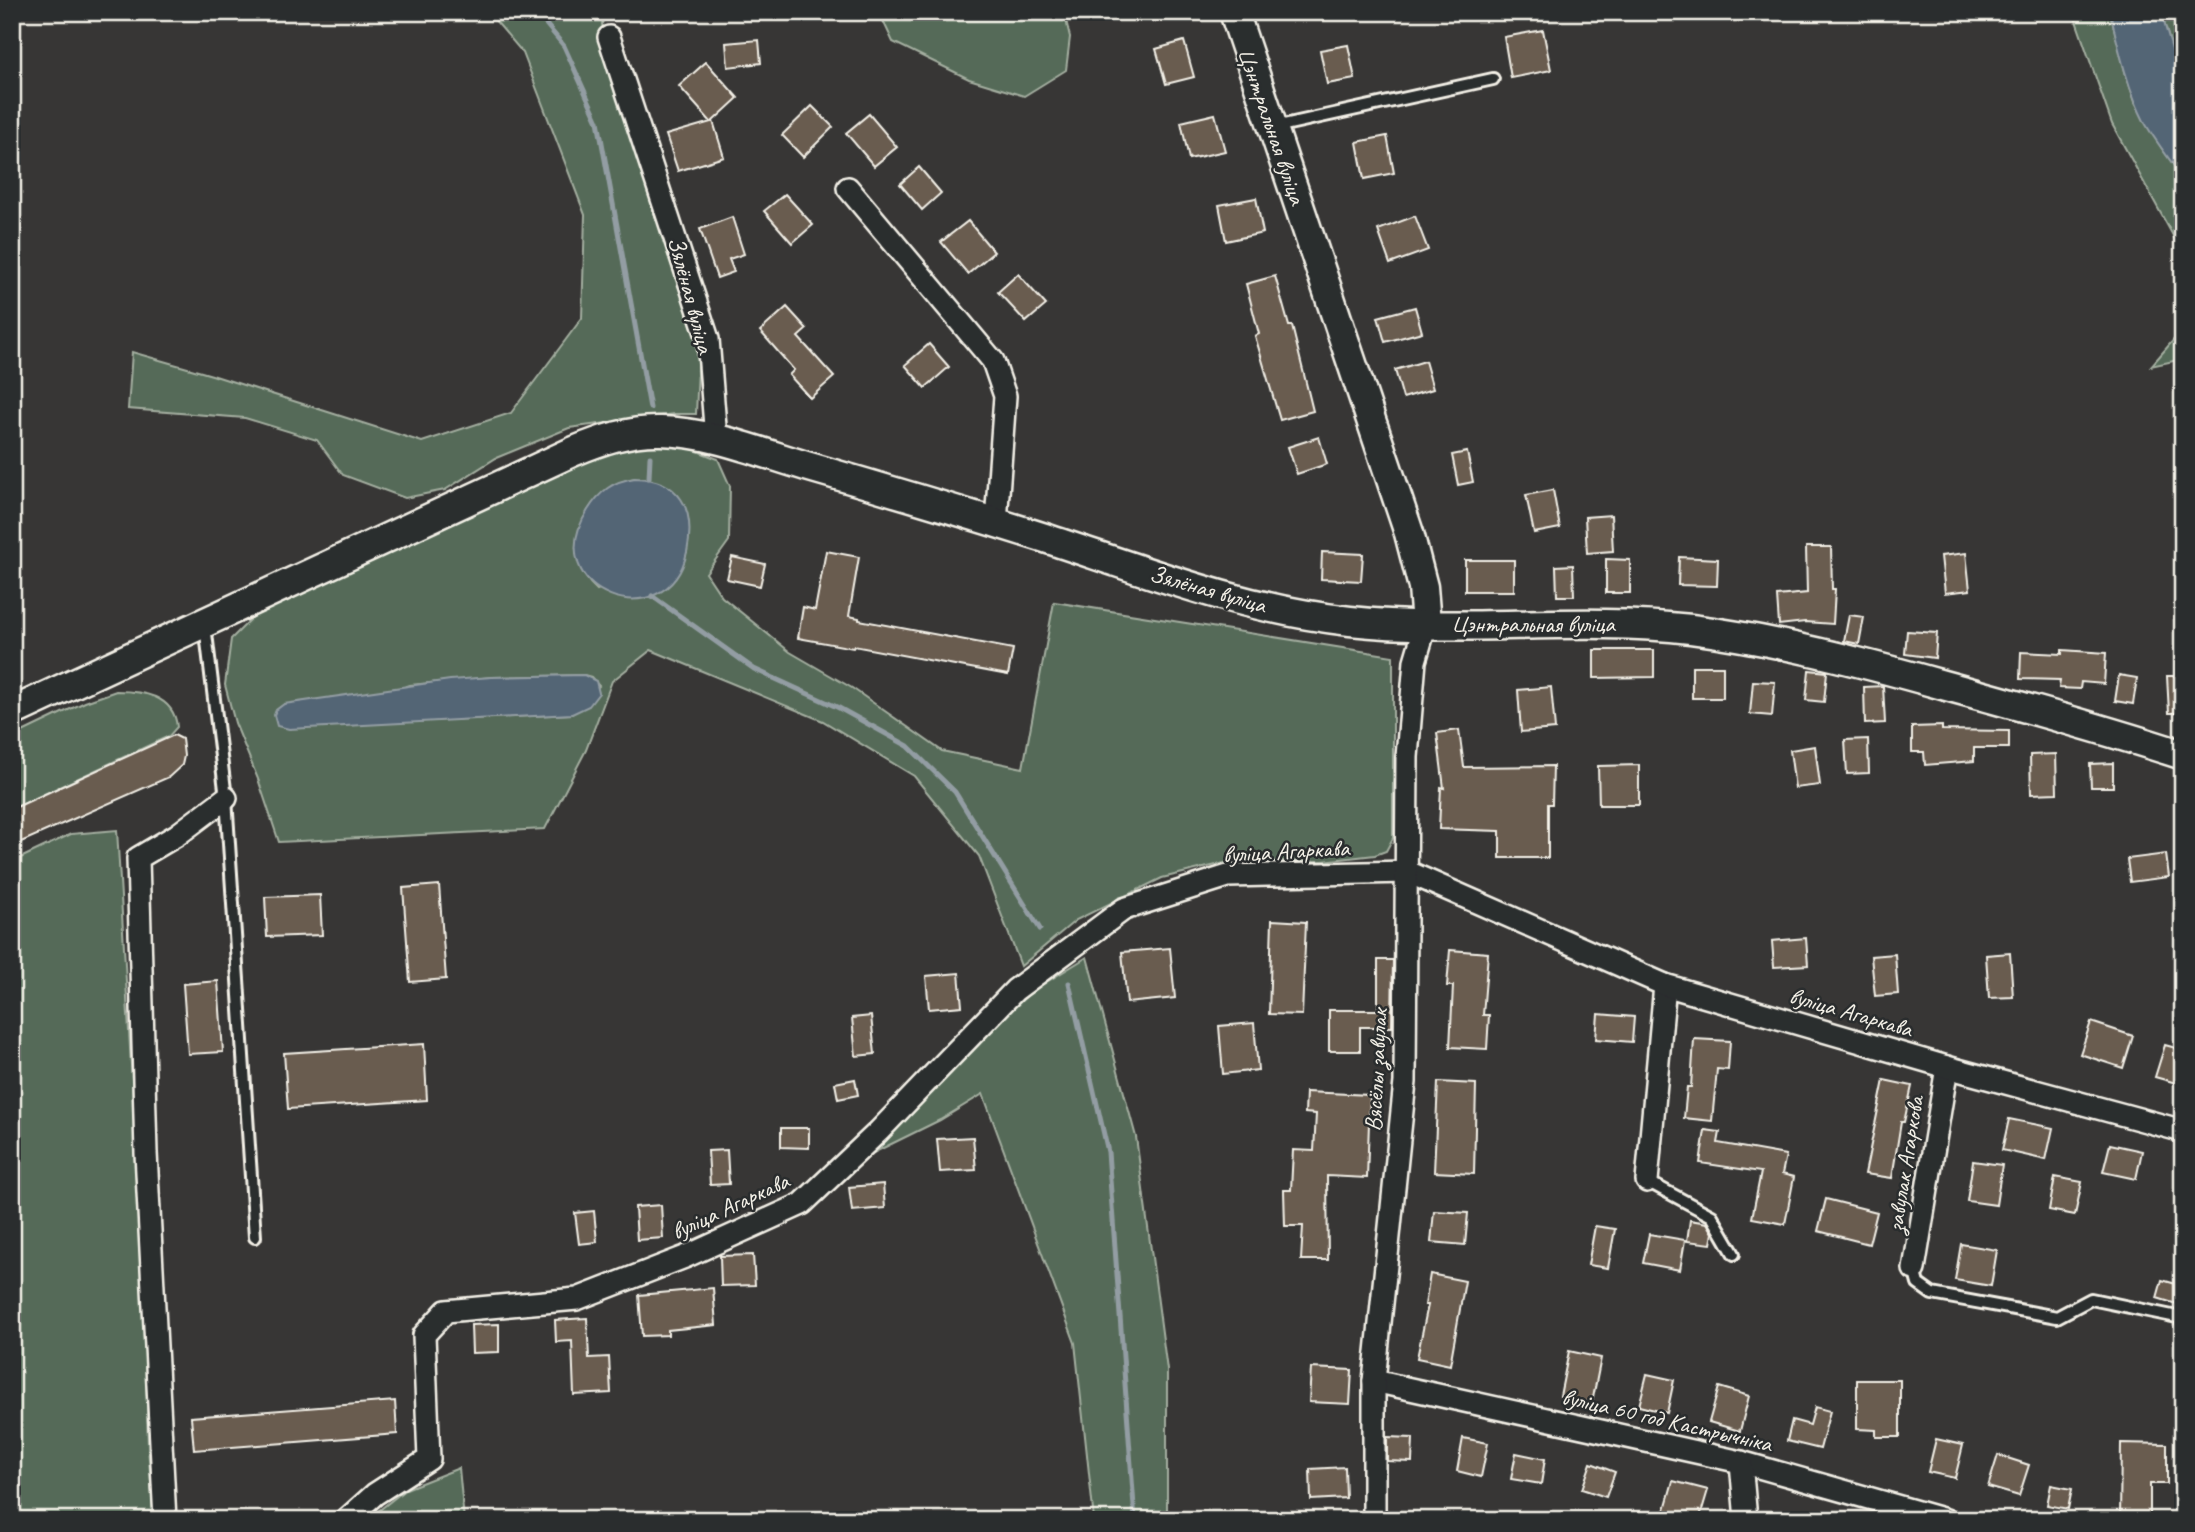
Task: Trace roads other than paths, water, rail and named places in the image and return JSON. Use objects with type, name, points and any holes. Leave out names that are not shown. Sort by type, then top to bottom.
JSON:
[{"type":"street","name":"Цэнтральная вуліца","points":[[1234,12],[1409,533],[1423,587],[1426,624],[1648,625],[1746,638],[1922,679],[2074,721],[2183,755]]},
{"type":"street","name":"Зялёная вуліца","points":[[609,37],[708,339],[716,439],[996,522],[1192,586],[1272,608],[1350,621],[1426,624]]},
{"type":"street","points":[[848,188],[993,361],[1005,396],[996,522]]},
{"type":"street","points":[[12,712],[572,452],[633,432],[662,431],[716,439]]},
{"type":"street","name":"Вясёлы завулак","points":[[1374,1520],[1374,1381],[1405,1082],[1407,757],[1415,661],[1426,624]]},
{"type":"street","points":[[164,1520],[146,1153],[138,858],[177,835],[226,798]]},
{"type":"street","name":"вуліца Агаркава","points":[[346,1520],[375,1494],[429,1459],[424,1335],[446,1311],[577,1299],[684,1257],[802,1203],[879,1131],[1015,990],[1124,909],[1228,876],[1408,872],[1665,985],[1947,1067],[2183,1131]]},
{"type":"street","points":[[1647,1181],[1665,985]]},
{"type":"street","name":"завулак Агаркова","points":[[1914,1269],[1947,1067]]},
{"type":"street","name":"вуліца 60 год Кастрычніка","points":[[1374,1381],[1741,1462],[1946,1520]]},
{"type":"street","points":[[1741,1462],[1746,1520]]},
{"type":"lane","points":[[1273,128],[1493,79]]},
{"type":"lane","points":[[204,623],[226,798],[255,1237]]},
{"type":"lane","points":[[1647,1181],[1712,1216],[1734,1254]]},
{"type":"lane","points":[[1914,1269],[1918,1284],[1932,1294],[2057,1317],[2091,1299],[2177,1317],[2183,1321]]},
{"type":"water","points":[[2110,12],[2161,12],[2183,87],[2183,178],[2139,110],[2124,69]]},
{"type":"water","points":[[635,478],[663,484],[674,491],[686,510],[689,537],[687,552],[675,579],[656,594],[633,599],[610,595],[591,583],[578,564],[576,539],[588,510],[597,497],[614,484]]},
{"type":"water","points":[[584,675],[596,681],[599,693],[589,706],[572,714],[289,729],[277,726],[274,715],[284,704],[450,680]]},
{"type":"waterway","points":[[536,12],[564,46],[598,121],[650,408]]},
{"type":"waterway","points":[[649,478],[650,457]]},
{"type":"waterway","points":[[652,596],[754,669],[839,708],[908,746],[955,792],[1040,929]]},
{"type":"waterway","points":[[1069,983],[1108,1152],[1135,1520]]}]
